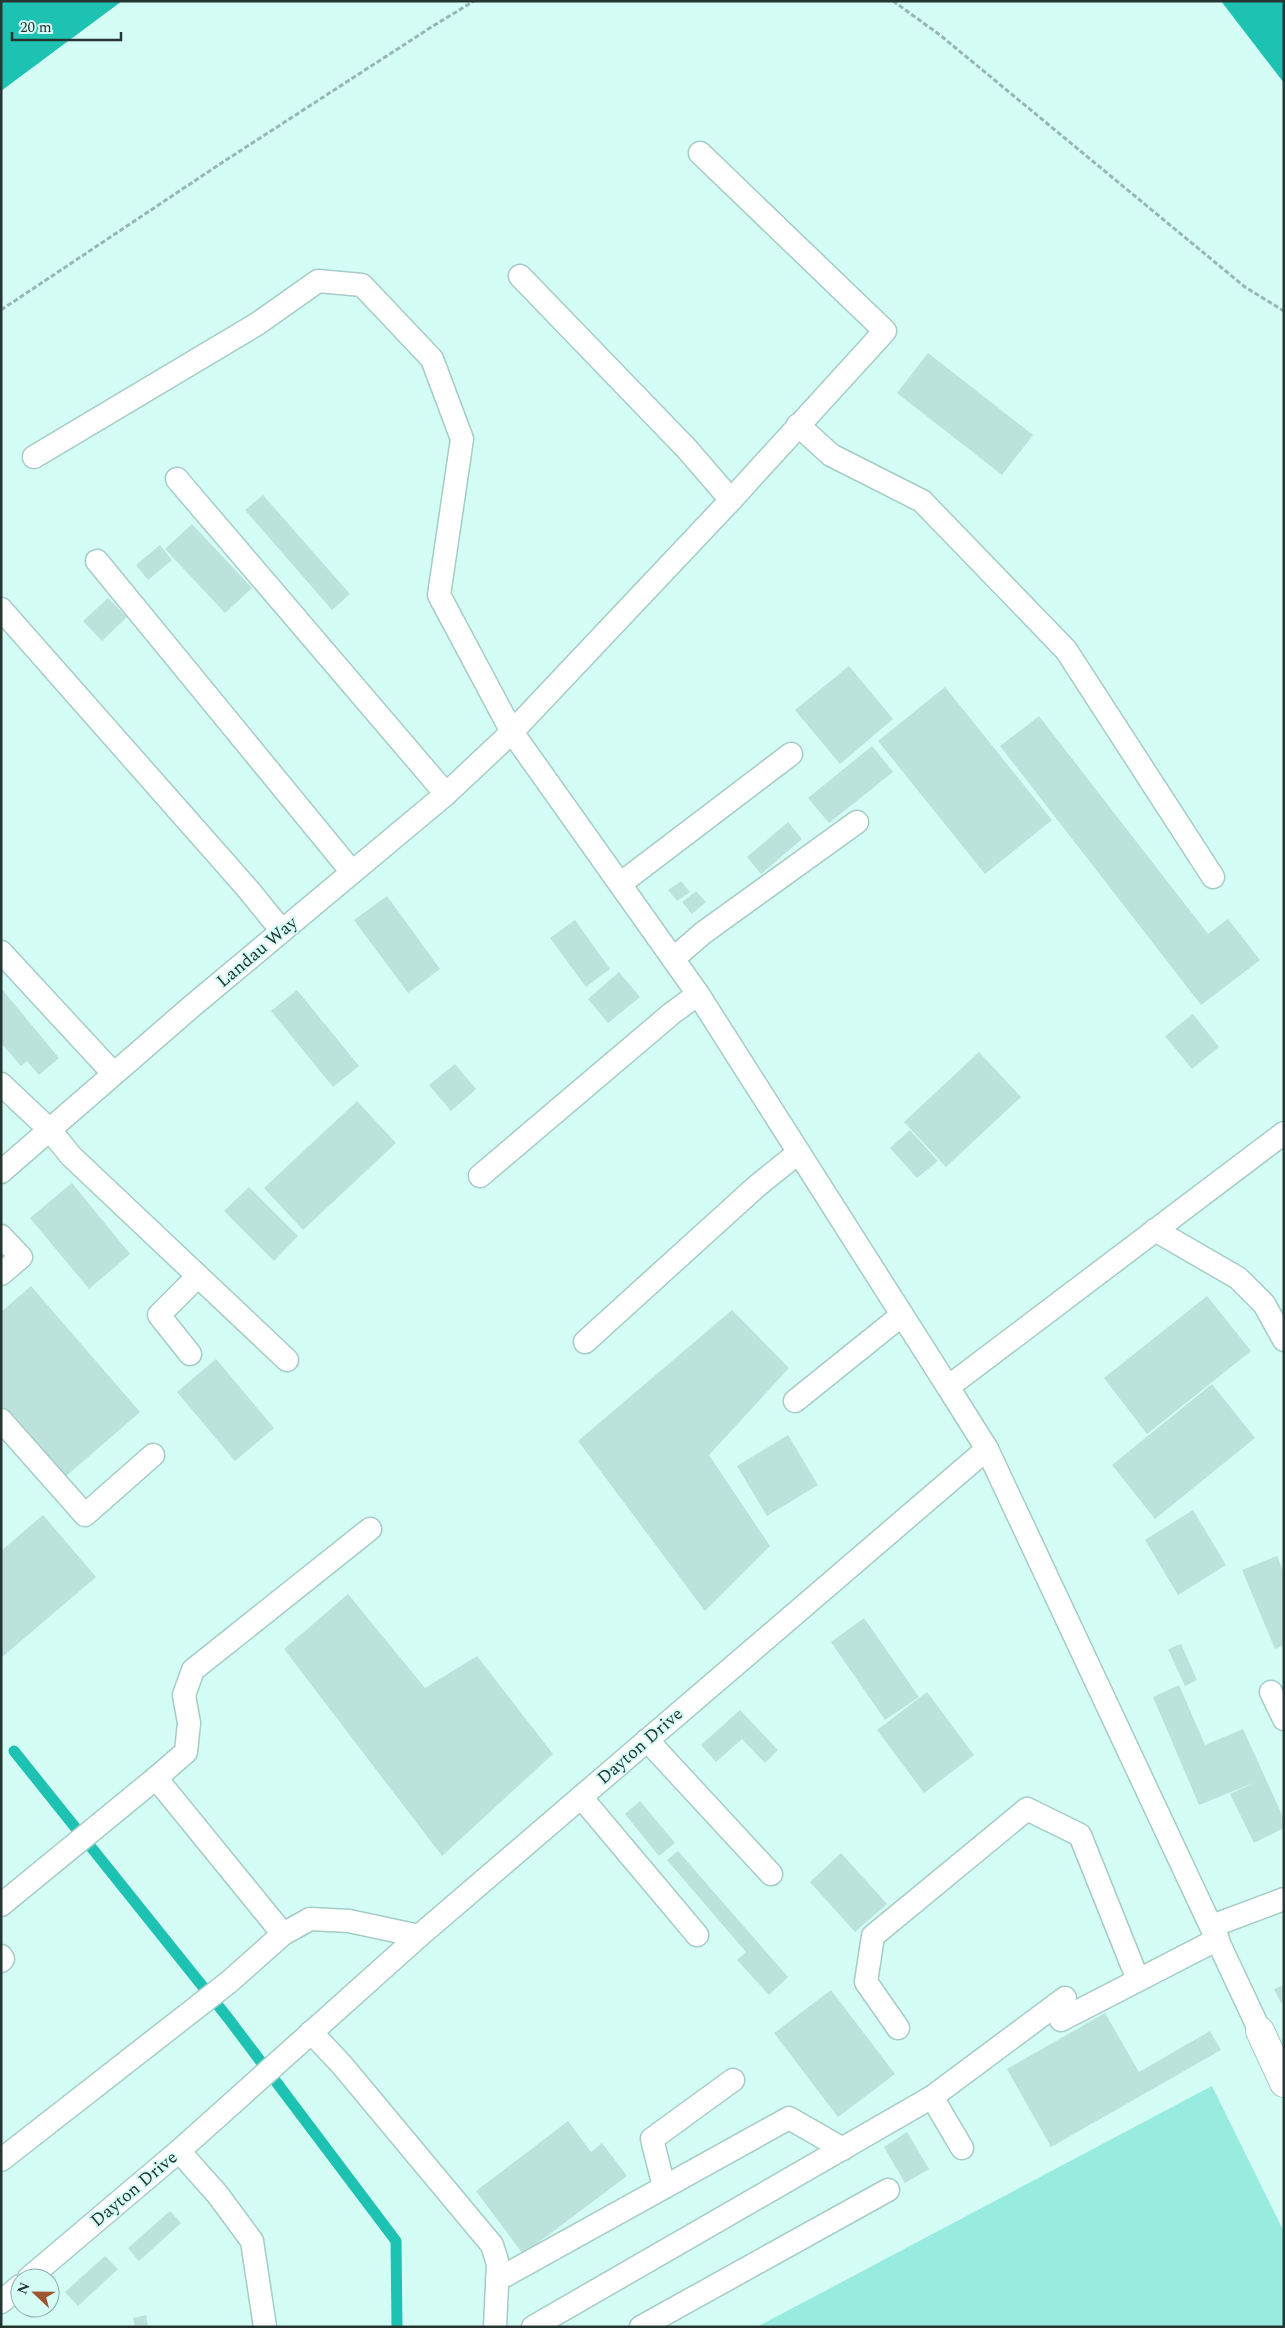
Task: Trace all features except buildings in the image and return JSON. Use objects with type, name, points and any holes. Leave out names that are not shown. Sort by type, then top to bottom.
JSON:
[{"type":"street","points":[[1260,2030],[1284,2083]]},
{"type":"lane","name":"Landau Way","points":[[1,1172],[113,1074],[446,794],[512,732],[731,500],[885,331],[700,153]]},
{"type":"lane","points":[[520,276],[687,449],[731,500]]},
{"type":"lane","points":[[34,457],[258,324],[318,280],[362,285],[432,360],[462,439],[439,595],[512,732],[698,994],[987,1449],[1260,2030]]},
{"type":"lane","points":[[798,425],[831,455],[922,501],[1066,650],[1213,877]]},
{"type":"lane","points":[[177,479],[446,794]]},
{"type":"lane","points":[[97,561],[352,872]]},
{"type":"lane","points":[[1,609],[247,888],[282,931]]},
{"type":"lane","points":[[620,884],[791,754]]},
{"type":"lane","points":[[672,959],[703,933],[857,822]]},
{"type":"lane","points":[[1,952],[113,1074]]},
{"type":"lane","points":[[480,1176],[671,1014],[698,994]]},
{"type":"lane","points":[[1,1084],[50,1130],[71,1156],[287,1360]]},
{"type":"lane","points":[[948,1388],[1284,1133]]},
{"type":"lane","points":[[585,1342],[757,1186],[798,1153]]},
{"type":"lane","points":[[1155,1230],[1238,1278],[1264,1304],[1284,1340]]},
{"type":"lane","points":[[1,1236],[21,1257],[1,1274]]},
{"type":"lane","points":[[190,1354],[159,1316],[198,1276]]},
{"type":"lane","points":[[795,1401],[902,1315]]},
{"type":"lane","points":[[1,1420],[85,1515],[153,1455]]},
{"type":"lane","name":"Dayton Drive","points":[[41,2268],[178,2150],[420,1936],[987,1449]]},
{"type":"lane","points":[[1,1905],[103,1823],[186,1752],[189,1723],[184,1695],[193,1670],[370,1529]]},
{"type":"lane","points":[[1271,1692],[1284,1719]]},
{"type":"lane","points":[[647,1740],[771,1874]]},
{"type":"lane","points":[[156,1778],[283,1934]]},
{"type":"lane","points":[[581,1797],[697,1935]]},
{"type":"lane","points":[[898,2028],[866,1982],[873,1936],[1027,1809],[1080,1835],[1138,1980]]},
{"type":"lane","points":[[533,2327],[932,2097],[1064,2009],[1138,1980],[1215,1933],[1284,1899]]},
{"type":"lane","points":[[1,2160],[229,1982],[283,1934],[310,1919],[349,1921],[420,1936]]},
{"type":"lane","points":[[1,1956],[4,1959],[1,1961]]},
{"type":"lane","points":[[303,2039],[342,2065],[492,2245],[498,2264],[495,2327]]},
{"type":"lane","points":[[664,2187],[652,2139],[733,2080]]},
{"type":"lane","points":[[932,2097],[962,2148]]},
{"type":"lane","points":[[497,2280],[789,2118],[843,2149]]},
{"type":"lane","points":[[178,2150],[218,2195],[252,2240],[265,2327]]},
{"type":"lane","points":[[641,2327],[888,2190]]},
{"type":"path","points":[[1,310],[231,157],[432,26],[474,1]]},
{"type":"path","points":[[893,1],[940,35],[1245,287],[1284,311]]},
{"type":"shaded area","points":[[1,1],[122,1],[1,91]]},
{"type":"shaded area","points":[[1221,1],[1284,1],[1284,83]]},
{"type":"shaded area","points":[[1212,2086],[1284,2232],[1284,2327],[757,2327]]},
{"type":"waterway","points":[[14,1751],[228,2018],[396,2241],[397,2327]]}]
